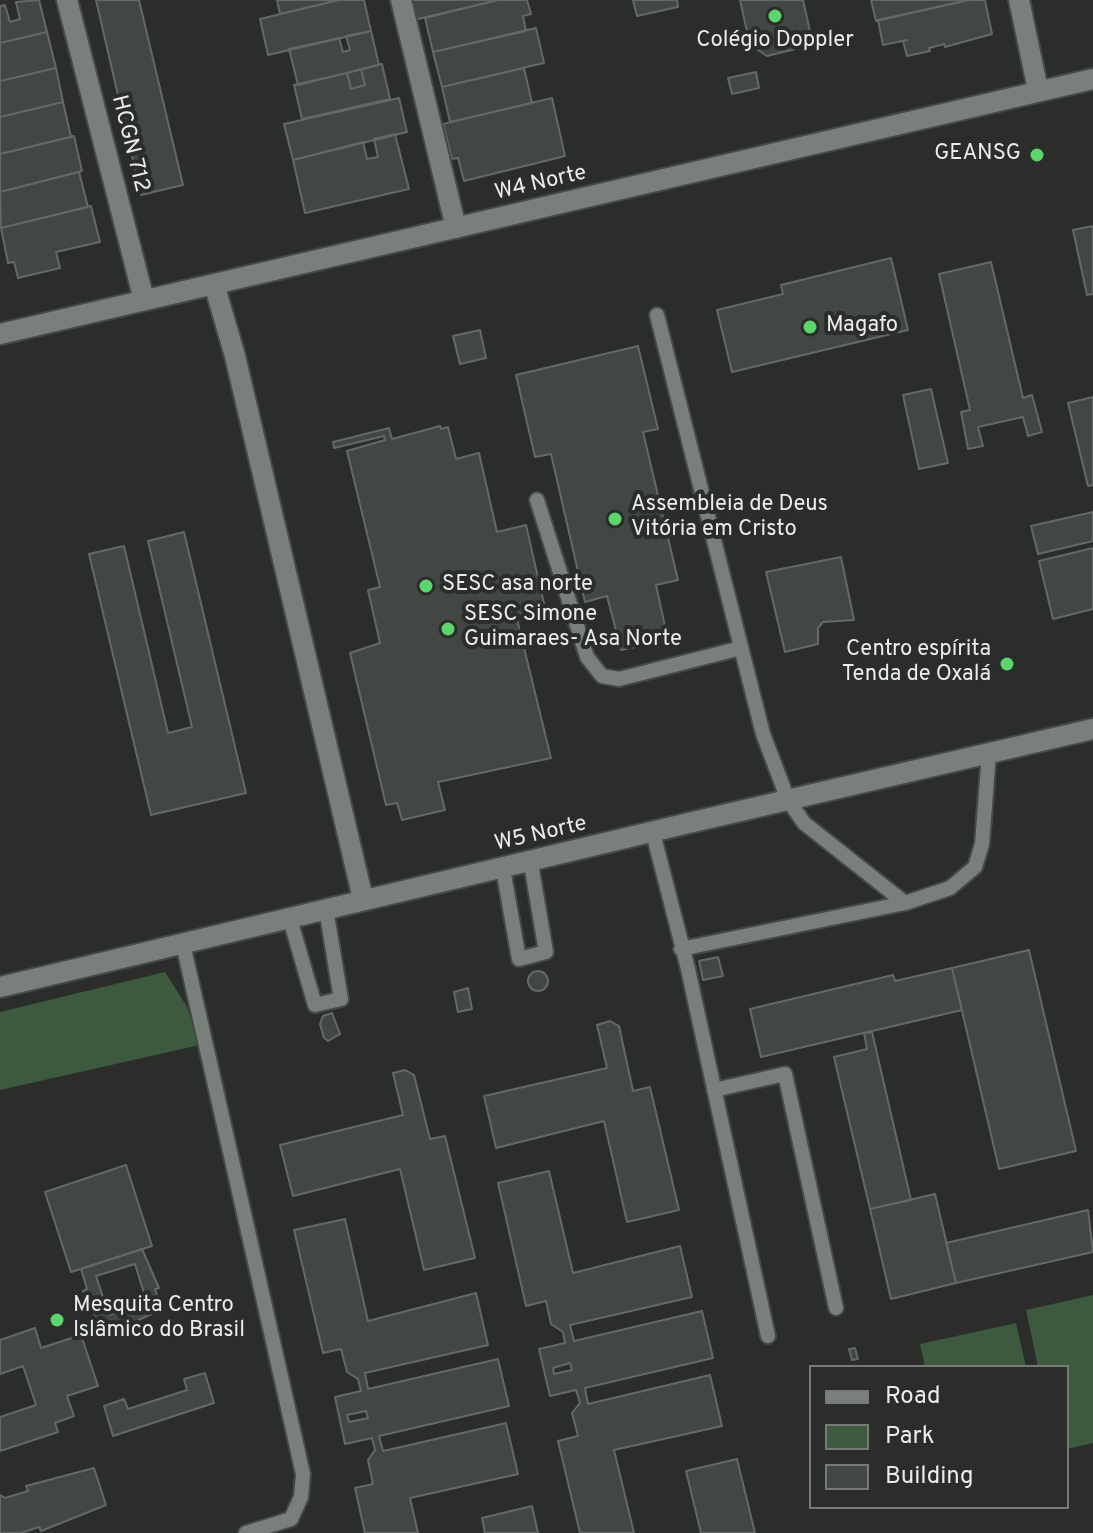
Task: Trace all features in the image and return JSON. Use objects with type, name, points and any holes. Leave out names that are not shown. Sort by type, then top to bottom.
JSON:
[{"type":"main road","name":"HCGN 712","points":[[67,0],[144,300]]},
{"type":"main road","points":[[401,0],[456,228]]},
{"type":"main road","points":[[1019,0],[1038,90]]},
{"type":"main road","name":"W4 Norte","points":[[0,334],[1093,79]]},
{"type":"main road","points":[[214,284],[235,356],[363,899]]},
{"type":"main road","name":"W5 Norte","points":[[0,987],[1093,729]]},
{"type":"lane","points":[[657,315],[763,734],[788,800],[822,840],[905,903]]},
{"type":"lane","points":[[537,500],[587,657],[602,676],[619,679],[741,648]]},
{"type":"lane","points":[[681,949],[905,903],[950,888],[975,867],[982,844],[989,753]]},
{"type":"lane","points":[[653,833],[768,1336]]},
{"type":"lane","points":[[503,869],[519,959],[546,952],[531,864]]},
{"type":"lane","points":[[290,919],[315,1005],[341,999],[326,909]]},
{"type":"lane","points":[[183,944],[303,1474],[301,1497],[291,1519],[246,1533]]},
{"type":"lane","points":[[714,1090],[785,1074],[836,1308]]},
{"type":"green space","points":[[165,972],[186,1005],[200,1045],[0,1090],[0,1012]]},
{"type":"green space","points":[[1093,1295],[1093,1443],[1069,1449],[1069,1365],[1038,1365],[1026,1310]]},
{"type":"green space","points":[[1016,1323],[1026,1365],[925,1365],[920,1344]]},
{"type":"building","points":[[39,0],[47,32],[0,43],[0,6],[5,5],[10,22],[20,19],[16,2]]},
{"type":"building","points":[[96,0],[139,0],[183,185],[141,195]]},
{"type":"building","points":[[277,0],[339,0],[280,14]]},
{"type":"building","points":[[339,0],[364,0],[371,31],[268,55],[260,19]]},
{"type":"building","points":[[410,0],[498,0],[414,20]]},
{"type":"building","points":[[498,0],[527,0],[531,14],[523,16],[526,31],[433,52],[425,18]]},
{"type":"building","points":[[633,0],[677,0],[678,7],[637,16]]},
{"type":"building","name":"Colégio Doppler","points":[[740,0],[803,0],[810,31],[800,48],[767,56],[750,45]]},
{"type":"building","points":[[871,0],[969,0],[876,21]]},
{"type":"building","points":[[969,0],[985,0],[992,34],[907,56],[903,41],[907,40],[883,45],[878,20]]},
{"type":"building","points":[[536,28],[544,63],[442,87],[433,52]]},
{"type":"building","points":[[371,31],[379,65],[298,85],[289,49],[339,38],[343,52],[350,50],[346,36]]},
{"type":"building","points":[[47,32],[56,68],[0,81],[0,43]]},
{"type":"building","points":[[382,64],[390,99],[302,119],[294,85],[347,73],[351,89],[365,85],[361,69]]},
{"type":"building","points":[[56,68],[63,102],[0,117],[0,81]]},
{"type":"building","points":[[524,68],[532,103],[450,122],[442,87]]},
{"type":"building","points":[[361,69],[365,85],[351,89],[347,73]]},
{"type":"building","points":[[756,72],[759,88],[732,94],[728,78]]},
{"type":"building","points":[[399,98],[407,132],[293,160],[284,124]]},
{"type":"building","points":[[552,98],[565,156],[464,181],[458,158],[452,159],[443,124]]},
{"type":"building","points":[[63,102],[71,137],[0,154],[0,117]]},
{"type":"building","points":[[395,134],[409,189],[305,213],[293,160],[363,142],[367,159],[378,157],[374,139]]},
{"type":"building","points":[[74,136],[82,171],[0,192],[0,154]]},
{"type":"building","points":[[79,172],[88,207],[1,228],[0,192]]},
{"type":"building","points":[[91,206],[100,242],[56,252],[60,268],[18,278],[14,262],[8,263],[1,228]]},
{"type":"building","points":[[1093,226],[1093,294],[1087,295],[1073,230]]},
{"type":"building","name":"Magafo","points":[[891,258],[908,330],[732,372],[717,310],[783,294],[781,285]]},
{"type":"building","points":[[991,262],[1023,398],[1032,395],[1042,432],[1028,436],[1023,417],[978,427],[983,446],[968,449],[961,412],[970,410],[939,274]]},
{"type":"building","points":[[480,330],[486,358],[460,364],[453,336]]},
{"type":"building","name":"Assembleia de Deus Vitória em Cristo","points":[[638,346],[658,429],[643,432],[678,580],[656,585],[668,640],[621,650],[607,596],[585,602],[551,454],[535,457],[516,375]]},
{"type":"building","points":[[931,389],[948,463],[919,469],[903,395]]},
{"type":"building","points":[[1093,397],[1093,485],[1088,486],[1068,403]]},
{"type":"building","name":"SESC Simone Guimaraes- Asa Norte","points":[[440,426],[441,429],[448,427],[456,459],[479,453],[497,532],[526,525],[545,608],[516,615],[551,758],[438,782],[445,810],[402,820],[397,803],[386,805],[350,653],[380,643],[368,590],[380,587],[347,451],[385,440],[384,436],[334,448],[333,442],[389,428],[392,439]]},
{"type":"building","points":[[1093,512],[1093,541],[1038,554],[1031,526]]},
{"type":"building","points":[[184,532],[246,793],[151,815],[89,554],[124,546],[168,733],[192,727],[148,541]]},
{"type":"building","points":[[1093,548],[1093,609],[1053,619],[1039,561]]},
{"type":"building","points":[[841,557],[854,620],[823,622],[818,628],[818,644],[785,652],[766,572]]},
{"type":"building","points":[[1029,950],[1076,1151],[999,1169],[952,968]]},
{"type":"building","points":[[718,957],[723,976],[703,980],[699,961]]},
{"type":"building","points":[[952,968],[962,1010],[761,1057],[750,1009],[893,975],[895,981]]},
{"type":"building","points":[[534,971],[542,971],[548,981],[542,991],[534,991],[528,985],[528,977]]},
{"type":"building","points":[[468,988],[472,1009],[458,1012],[454,992]]},
{"type":"building","points":[[332,1013],[340,1034],[328,1041],[320,1024],[323,1016]]},
{"type":"building","points":[[610,1021],[619,1026],[633,1091],[650,1087],[679,1210],[627,1222],[604,1121],[496,1148],[484,1096],[607,1068],[597,1025]]},
{"type":"building","points":[[872,1032],[911,1200],[870,1209],[834,1057],[867,1049],[864,1033]]},
{"type":"building","points":[[405,1070],[414,1075],[430,1139],[445,1136],[475,1258],[424,1270],[400,1169],[293,1196],[280,1145],[403,1115],[393,1073]]},
{"type":"building","points":[[126,1165],[152,1246],[71,1272],[45,1192]]},
{"type":"building","points":[[549,1171],[573,1273],[680,1246],[692,1297],[570,1325],[574,1341],[702,1311],[713,1358],[585,1388],[588,1404],[710,1375],[722,1426],[614,1450],[634,1533],[580,1533],[558,1441],[578,1436],[572,1413],[580,1403],[576,1390],[550,1396],[539,1349],[565,1343],[563,1332],[551,1324],[546,1301],[526,1306],[498,1183]],"holes":[[[570,1363],[572,1370],[554,1374],[553,1368]]]},
{"type":"building","points":[[935,1194],[956,1283],[891,1299],[870,1209]]},
{"type":"building","points":[[1088,1210],[1093,1252],[956,1283],[946,1243]]},
{"type":"building","points":[[345,1219],[368,1321],[476,1293],[488,1345],[365,1373],[368,1389],[498,1359],[509,1406],[379,1436],[383,1451],[506,1423],[518,1474],[410,1498],[418,1533],[365,1533],[355,1488],[373,1484],[368,1460],[375,1450],[372,1438],[345,1444],[335,1397],[361,1391],[358,1379],[347,1372],[341,1349],[323,1353],[294,1230]],"holes":[[[366,1411],[368,1418],[349,1422],[347,1415]]]},
{"type":"building","points":[[142,1249],[159,1288],[155,1289],[162,1309],[122,1328],[121,1323],[101,1329],[83,1291],[87,1289],[81,1269]],"holes":[[[135,1264],[147,1303],[109,1315],[96,1276]]]},
{"type":"building","points":[[35,1328],[41,1348],[81,1335],[98,1386],[67,1396],[74,1416],[55,1423],[58,1432],[0,1451],[0,1417],[36,1405],[23,1366],[0,1374],[0,1340]]},
{"type":"building","points":[[855,1348],[858,1359],[852,1360],[849,1349]]},
{"type":"building","points":[[205,1373],[214,1403],[113,1436],[104,1406],[124,1399],[128,1409],[187,1390],[184,1379]]},
{"type":"building","points":[[737,1459],[755,1533],[701,1533],[686,1471]]},
{"type":"building","points":[[94,1468],[106,1505],[41,1531],[39,1527],[21,1533],[0,1533],[0,1495],[5,1498],[28,1491],[26,1486]]},
{"type":"building","points":[[532,1506],[538,1533],[485,1533],[482,1518]]},
{"type":"place","name":"Colégio Doppler","points":[[775,16]]},
{"type":"place","name":"GEANSG","points":[[1037,155]]},
{"type":"place","name":"Magafo","points":[[810,327]]},
{"type":"place","name":"Assembleia de Deus Vitória em Cristo","points":[[615,519]]},
{"type":"place","name":"SESC asa norte","points":[[426,586]]},
{"type":"place","name":"SESC Simone Guimaraes- Asa Norte","points":[[448,629]]},
{"type":"place","name":"Centro espírita Tenda de Oxalá","points":[[1007,664]]},
{"type":"place","name":"Mesquita Centro Islâmico do Brasil","points":[[57,1320]]}]
